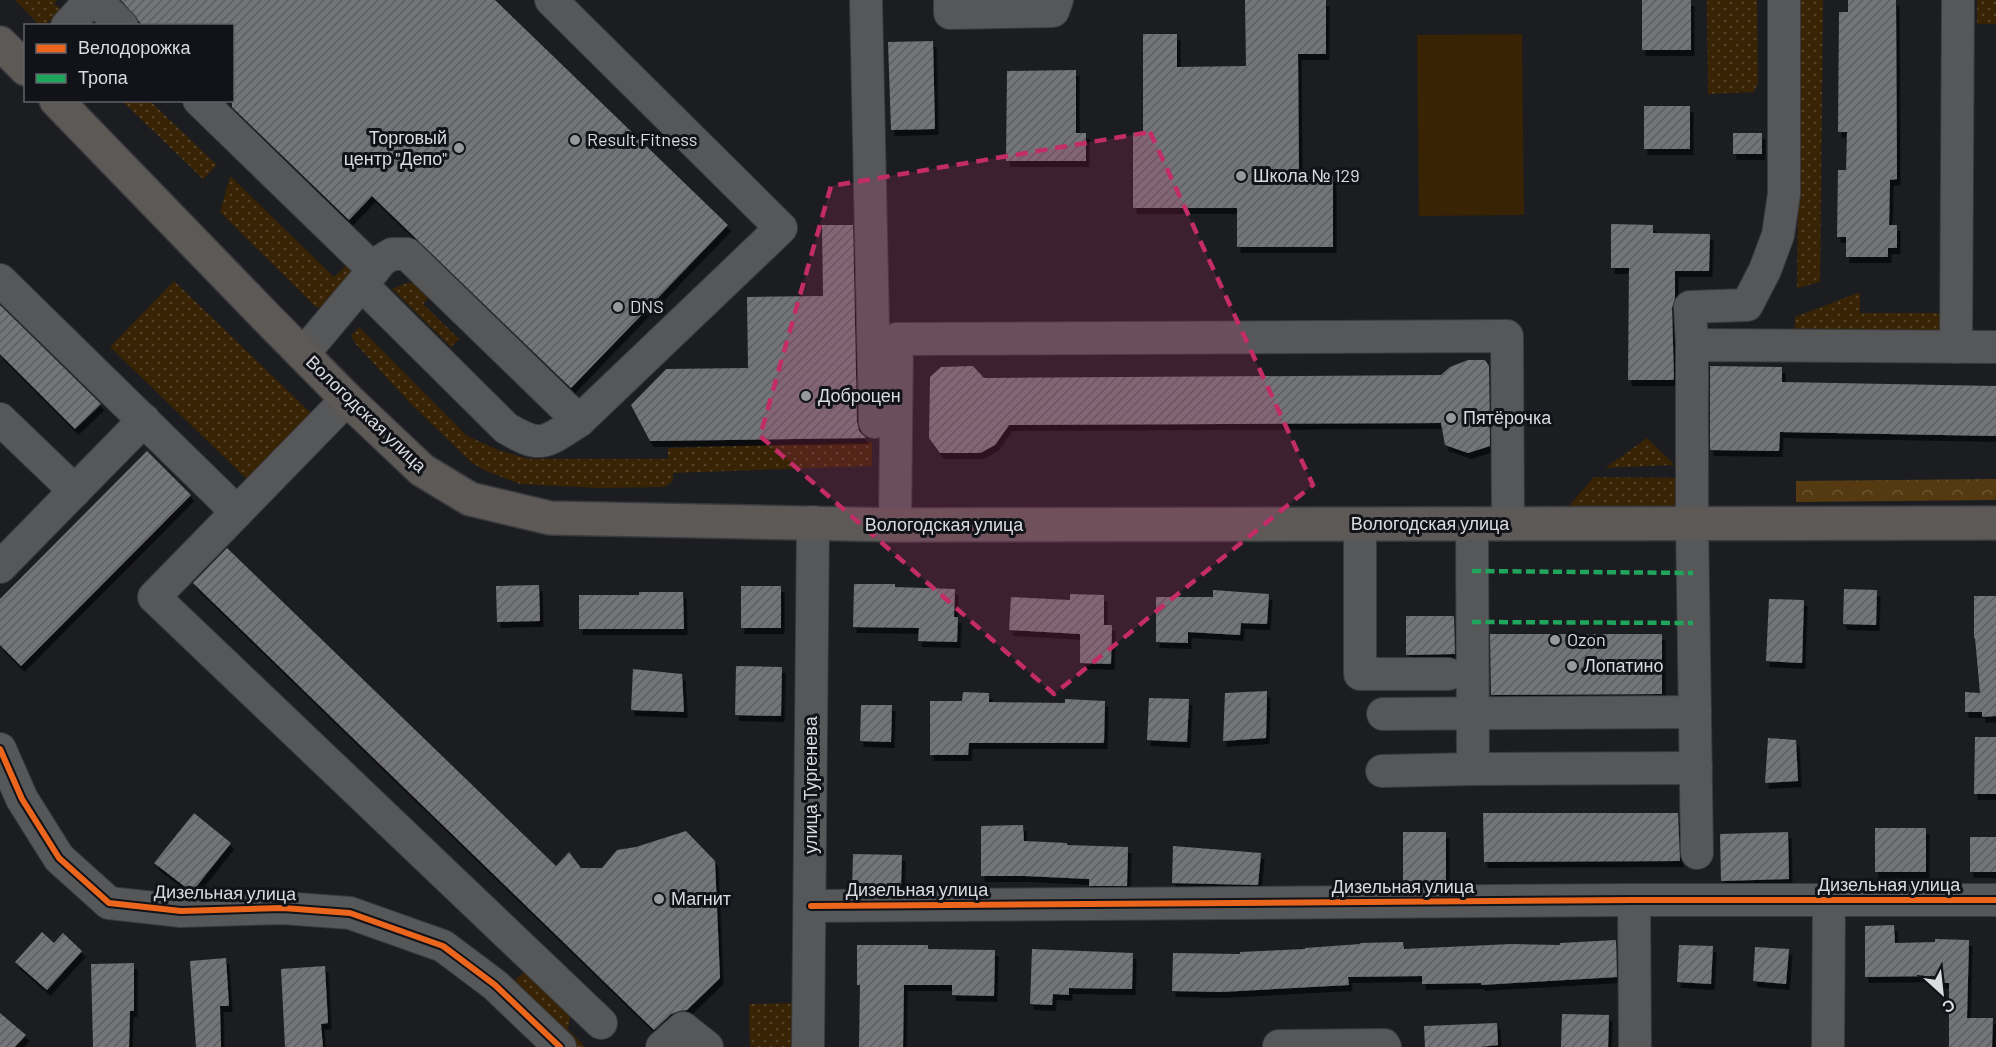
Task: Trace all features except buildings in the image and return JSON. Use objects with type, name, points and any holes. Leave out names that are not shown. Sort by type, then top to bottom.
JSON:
[{"type":"main road","points":[[0,43],[24,67]]},
{"type":"main road","name":"Вологодская улица","points":[[58,102],[347,399],[422,470],[470,499],[550,518],[886,525],[1996,523]]},
{"type":"street","points":[[69,24],[91,0]]},
{"type":"street","points":[[96,0],[120,24]]},
{"type":"street","points":[[201,102],[368,277],[506,428],[525,440],[545,442],[579,421],[781,228],[551,0]]},
{"type":"street","points":[[866,0],[886,525]]},
{"type":"street","points":[[950,0],[950,12],[1053,11],[1057,0]]},
{"type":"street","points":[[1697,853],[1690,307],[1747,305],[1766,270],[1778,235],[1784,194],[1784,0]]},
{"type":"street","points":[[1956,347],[1958,0]]},
{"type":"street","points":[[303,354],[382,260],[392,254],[407,254],[579,421]]},
{"type":"street","points":[[0,280],[237,512]]},
{"type":"street","points":[[886,525],[897,339],[1507,336],[1508,524]]},
{"type":"street","points":[[1692,345],[1996,347]]},
{"type":"street","points":[[347,399],[154,597],[601,1023]]},
{"type":"street","points":[[0,419],[75,491]]},
{"type":"street","points":[[0,567],[144,420]]},
{"type":"street","name":"улица Тургенева","points":[[808,1047],[813,522]]},
{"type":"street","points":[[1360,524],[1360,674],[1448,674]]},
{"type":"street","points":[[1472,524],[1473,769]]},
{"type":"street","points":[[1383,714],[1695,712]]},
{"type":"street","name":"Дизельная улица","points":[[0,749],[22,799],[59,858],[109,903],[181,911],[283,908],[350,913],[443,946],[495,985],[560,1047]]},
{"type":"street","points":[[1382,771],[1696,768]]},
{"type":"street","points":[[1634,900],[1635,1047]]},
{"type":"street","name":"Дизельная улица","points":[[810,906],[1634,900],[1996,900]]},
{"type":"street","points":[[1828,1047],[1829,900]]},
{"type":"street","points":[[662,1047],[683,1028],[707,1047]]},
{"type":"street","points":[[1279,1046],[1384,1045],[1385,1047]]},
{"type":"highlighted area","points":[[1150,132],[1313,485],[1054,694],[760,436],[831,186]]},
{"type":"shaded area","points":[[15,0],[57,0],[54,3],[61,10],[46,24],[38,24]]},
{"type":"shaded area","points":[[1707,0],[1757,0],[1758,83],[1754,92],[1708,94]]},
{"type":"shaded area","points":[[1801,0],[1823,0],[1820,282],[1797,288]]},
{"type":"shaded area","points":[[1977,0],[1996,0],[1996,24],[1977,24]]},
{"type":"shaded area","points":[[1522,34],[1524,215],[1419,216],[1417,35]]},
{"type":"shaded area","points":[[123,102],[151,102],[217,165],[203,179]]},
{"type":"shaded area","points":[[230,176],[334,277],[349,263],[360,274],[323,308],[316,307],[220,212]]},
{"type":"shaded area","points":[[174,281],[316,418],[252,484],[110,347]]},
{"type":"shaded area","points":[[407,283],[415,283],[433,293],[423,304],[459,339],[451,347],[392,289]]},
{"type":"shaded area","points":[[1860,292],[1860,313],[1940,313],[1940,331],[1795,332],[1795,317]]},
{"type":"shaded area","points":[[359,327],[467,436],[501,451],[530,459],[668,459],[668,448],[872,442],[872,466],[673,473],[673,481],[665,487],[598,488],[520,484],[486,471],[471,462],[410,403],[355,343],[351,336]]},
{"type":"shaded area","points":[[1647,438],[1675,465],[1605,468]]},
{"type":"shaded area","points":[[1594,477],[1686,478],[1685,517],[1560,516]]},
{"type":"shaded area","points":[[526,971],[572,1006],[568,1029],[585,1047],[571,1047],[515,989],[516,979]]},
{"type":"shaded area","points":[[803,1003],[803,1047],[750,1047],[749,1004]]},
{"type":"green space","points":[[1996,479],[1996,500],[1796,502],[1796,481]]},
{"type":"marked path","points":[[1472,571],[1693,573]]},
{"type":"marked path","points":[[1472,622],[1693,623]]},
{"type":"cycle path","points":[[0,749],[22,799],[59,858],[109,903],[181,911],[283,908],[350,913],[443,946],[495,985],[560,1047]]},
{"type":"cycle path","points":[[811,906],[1634,900],[1996,900]]},
{"type":"place","name":"Result Fitness","points":[[575,140]]},
{"type":"place","name":"Торговый центр \"Депо\"","points":[[459,148]]},
{"type":"place","name":"Школа № 129","points":[[1241,176]]},
{"type":"place","name":"DNS","points":[[618,307]]},
{"type":"place","name":"Доброцен","points":[[806,396]]},
{"type":"place","name":"Пятёрочка","points":[[1451,418]]},
{"type":"place","name":"Ozon","points":[[1555,640]]},
{"type":"place","name":"Лопатино","points":[[1572,666]]},
{"type":"place","name":"Магнит","points":[[659,899]]}]
